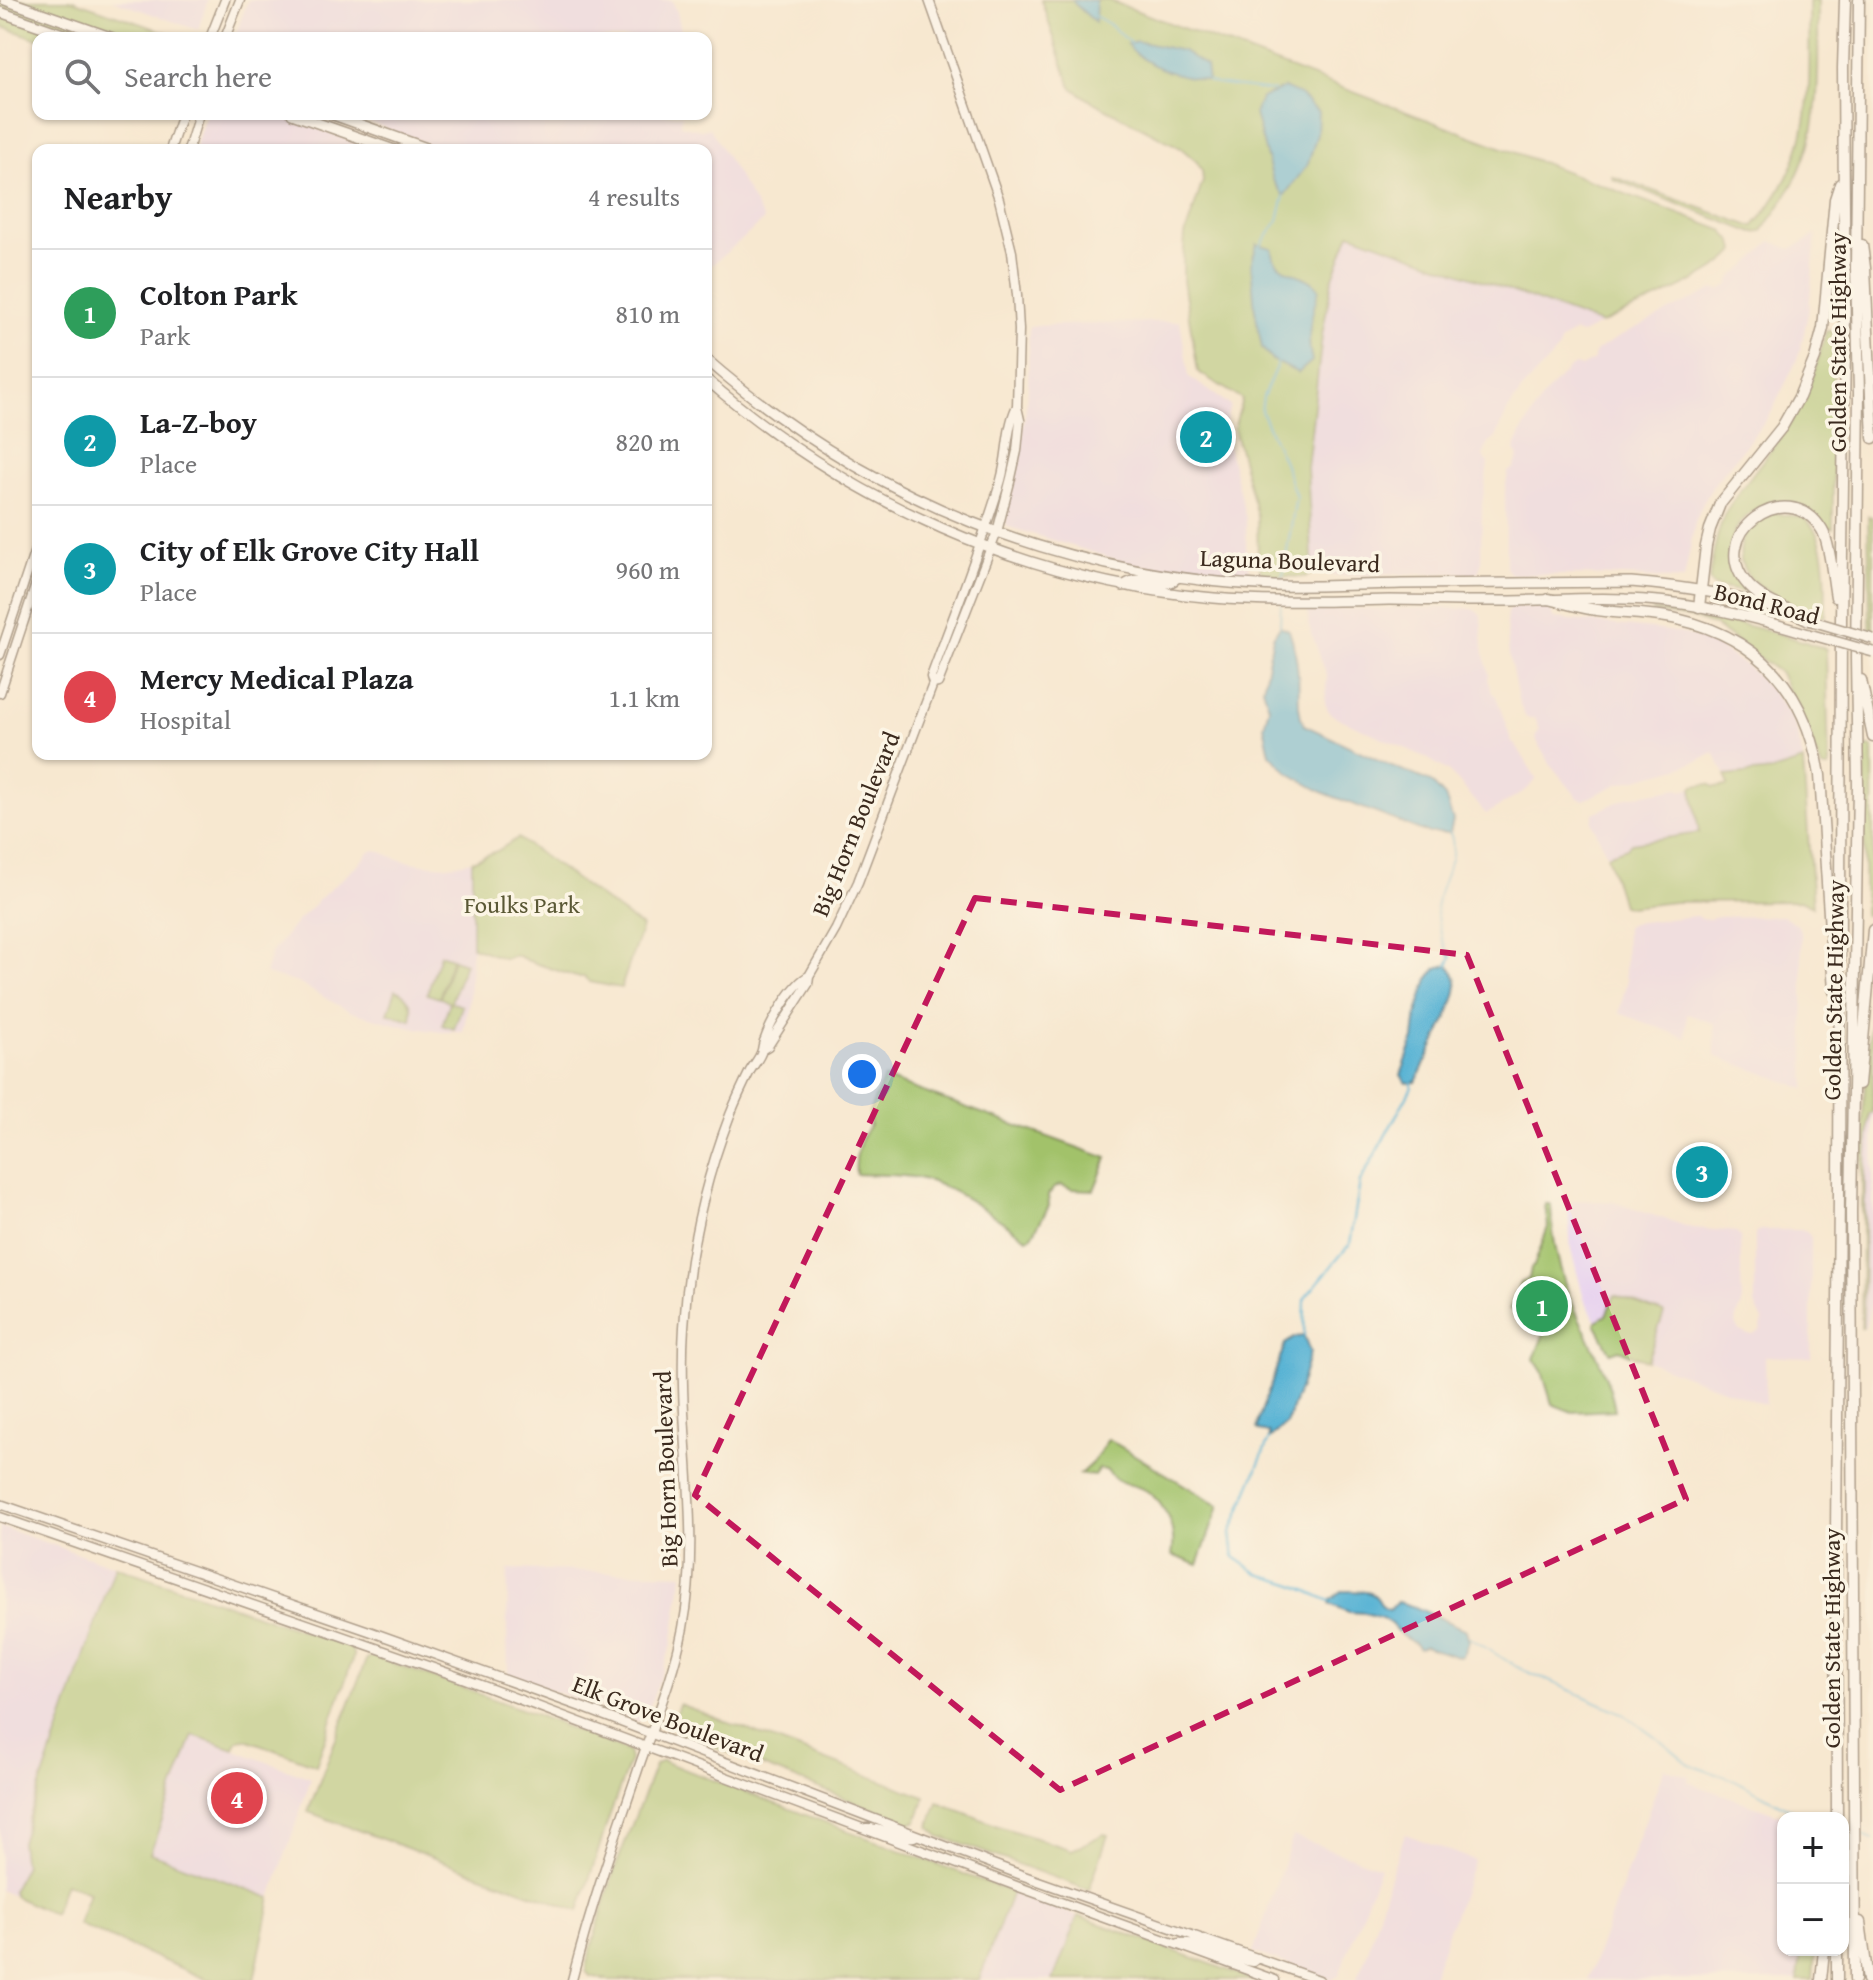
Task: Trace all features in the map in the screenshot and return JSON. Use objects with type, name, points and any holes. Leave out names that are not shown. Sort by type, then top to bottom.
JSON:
[{"type":"highway","name":"Golden State Highway","points":[[1837,1812],[1845,0]]},
{"type":"highway","name":"Golden State Highway","points":[[1855,1980],[1852,1122],[1858,785],[1859,393],[1856,268],[1859,0]]},
{"type":"highway","points":[[1699,607],[1710,529],[1720,504],[1782,427],[1815,358],[1823,328],[1835,199],[1843,174]]},
{"type":"highway","points":[[1857,207],[1865,268],[1873,438]]},
{"type":"highway","points":[[1809,620],[1750,588],[1741,575],[1736,560],[1737,544],[1753,518],[1767,510],[1782,507],[1798,510],[1812,518],[1822,530],[1828,545],[1841,620]]},
{"type":"highway","points":[[1549,599],[1597,610],[1674,618],[1704,626],[1733,639],[1759,657],[1794,698],[1816,748],[1820,775],[1840,1082]]},
{"type":"highway","points":[[1856,658],[1873,737]]},
{"type":"highway","points":[[1852,1122],[1857,1105],[1873,930]]},
{"type":"highway","points":[[1855,1882],[1868,1980]]},
{"type":"highway","points":[[1821,1980],[1823,1956]]},
{"type":"highway","points":[[1837,1956],[1837,1980]]},
{"type":"main road","points":[[5,0],[96,32]]},
{"type":"main road","points":[[212,32],[225,0]]},
{"type":"main road","points":[[227,32],[240,0]]},
{"type":"main road","name":"Big Horn Boulevard","points":[[929,0],[1006,223],[1016,278],[1017,407],[1020,420],[1017,451],[997,532],[947,662],[938,683],[933,684]]},
{"type":"main road","points":[[0,12],[57,32]]},
{"type":"main road","points":[[172,144],[180,120]]},
{"type":"main road","points":[[190,144],[197,120]]},
{"type":"main road","points":[[310,120],[380,144]]},
{"type":"main road","points":[[348,120],[415,144]]},
{"type":"main road","name":"Laguna Boulevard","points":[[712,364],[769,411],[828,451],[910,497],[985,528],[1070,556],[1178,577],[1272,586],[1656,584],[1756,603],[1873,639]]},
{"type":"main road","name":"Laguna Boulevard","points":[[712,384],[770,431],[821,465],[901,510],[990,549],[1062,572],[1123,586],[1186,595],[1288,602],[1626,599],[1699,607]]},
{"type":"main road","name":"Big Horn Boulevard","points":[[763,1049],[768,1046],[808,984],[809,976],[853,892],[933,684],[931,677],[1002,475],[1010,421],[1017,407]]},
{"type":"main road","points":[[0,655],[32,559]]},
{"type":"main road","points":[[1123,586],[1135,580],[1164,584],[1178,577]]},
{"type":"main road","points":[[0,693],[32,596]]},
{"type":"main road","name":"Bond Road","points":[[1699,607],[1764,621],[1873,652]]},
{"type":"main road","points":[[947,662],[944,653],[952,631],[951,623]]},
{"type":"main road","name":"Big Horn Boulevard","points":[[572,1980],[598,1886],[679,1647],[690,1573],[691,1517],[682,1364],[685,1304],[700,1209],[724,1131],[739,1093],[763,1049],[767,1033],[792,991],[809,976]]},
{"type":"main road","points":[[779,1029],[780,1021],[794,997],[792,991]]},
{"type":"main road","name":"Elk Grove Boulevard","points":[[0,1504],[567,1702],[987,1863],[1319,1980]]},
{"type":"main road","name":"Elk Grove Boulevard","points":[[0,1517],[379,1648],[1275,1980]]},
{"type":"main road","points":[[861,1828],[876,1827],[909,1839],[918,1837]]},
{"type":"main road","points":[[915,1848],[926,1846],[973,1863],[987,1863]]},
{"type":"main road","points":[[1177,1944],[1187,1942],[1239,1960],[1253,1962],[1258,1958]]},
{"type":"highlighted area","points":[[975,898],[1467,955],[1686,1499],[1060,1790],[695,1495]]},
{"type":"shaded area","points":[[112,0],[208,0],[198,30]]},
{"type":"shaded area","points":[[248,0],[672,0],[682,32],[236,32]]},
{"type":"shaded area","points":[[204,120],[289,120],[362,144],[196,144]]},
{"type":"shaded area","points":[[363,120],[681,120],[680,125],[701,130],[710,128],[764,220],[712,265],[712,144],[428,144]]},
{"type":"shaded area","points":[[1350,233],[1601,324],[1582,334],[1574,332],[1560,341],[1558,350],[1524,387],[1507,412],[1496,438],[1488,444],[1483,456],[1488,463],[1482,505],[1481,565],[1474,575],[1333,576],[1325,569],[1313,568],[1307,468],[1322,336],[1332,280]]},
{"type":"shaded area","points":[[1816,235],[1809,308],[1795,364],[1770,415],[1704,501],[1695,522],[1684,580],[1511,574],[1506,568],[1505,493],[1508,472],[1514,468],[1519,456],[1515,451],[1523,430],[1542,398],[1558,380],[1575,365],[1581,367],[1594,360],[1597,350],[1626,333],[1713,289],[1720,290],[1729,285],[1732,277],[1771,241],[1791,249]]},
{"type":"shaded area","points":[[1180,321],[1189,377],[1230,405],[1224,429],[1246,519],[1250,577],[1128,563],[1009,527],[1006,516],[1019,464],[1028,390],[1029,326]]},
{"type":"shaded area","points":[[1512,608],[1550,608],[1553,618],[1669,631],[1717,646],[1750,669],[1790,715],[1803,761],[1772,771],[1726,776],[1714,752],[1679,768],[1618,784],[1584,800],[1578,798],[1551,765],[1537,741],[1536,735],[1540,730],[1535,718],[1524,715],[1518,699],[1506,624],[1507,612]]},
{"type":"shaded area","points":[[1473,609],[1481,614],[1483,649],[1492,693],[1496,696],[1512,743],[1536,778],[1526,790],[1486,814],[1448,771],[1425,757],[1334,716],[1328,710],[1325,703],[1327,676],[1308,624],[1308,610]]},
{"type":"shaded area","points":[[1692,788],[1699,833],[1607,855],[1592,822],[1594,813],[1628,797]]},
{"type":"shaded area","points":[[376,850],[422,864],[447,866],[472,861],[472,947],[469,1000],[463,1032],[407,1027],[351,1012],[298,983],[265,974],[271,953],[299,919],[369,852]]},
{"type":"shaded area","points":[[1697,916],[1711,919],[1784,916],[1797,924],[1801,933],[1806,1089],[1715,1056],[1715,1024],[1687,1014],[1686,1038],[1619,1013],[1627,980],[1626,926]]},
{"type":"shaded area","points":[[1870,1114],[1873,1114],[1873,1297],[1865,1328],[1865,1176]]},
{"type":"shaded area","points":[[1575,1200],[1613,1202],[1692,1228],[1737,1232],[1740,1237],[1742,1305],[1736,1324],[1740,1331],[1748,1335],[1760,1331],[1763,1321],[1755,1304],[1755,1234],[1760,1230],[1802,1230],[1808,1233],[1811,1238],[1811,1358],[1765,1356],[1766,1405],[1647,1361],[1664,1313],[1606,1315],[1596,1321],[1584,1298],[1571,1250],[1568,1206]]},
{"type":"shaded area","points":[[0,1527],[115,1566],[21,1842],[25,1865],[12,1890],[15,1897],[0,1890]]},
{"type":"shaded area","points":[[508,1569],[683,1574],[672,1644],[645,1719],[637,1721],[508,1675]]},
{"type":"shaded area","points":[[193,1735],[311,1778],[271,1898],[150,1853]]},
{"type":"shaded area","points":[[1664,1768],[1689,1776],[1688,1782],[1777,1814],[1777,1956],[1800,1956],[1798,1980],[1588,1980]]},
{"type":"shaded area","points":[[1405,1834],[1474,1860],[1431,1980],[1356,1980],[1367,1954]]},
{"type":"shaded area","points":[[1293,1836],[1380,1867],[1339,1975],[1332,1980],[1253,1952]]},
{"type":"shaded area","points":[[1012,1892],[1078,1916],[1053,1980],[979,1980]]},
{"type":"green space","points":[[0,0],[72,0],[165,32],[32,32],[32,37],[0,26]]},
{"type":"green space","points":[[1041,0],[1108,0],[1722,230],[1733,242],[1735,251],[1694,281],[1601,324],[1350,233],[1332,280],[1322,336],[1307,468],[1313,573],[1306,577],[1262,576],[1258,559],[1257,516],[1234,429],[1242,399],[1198,372],[1183,281],[1185,235],[1203,181],[1202,171],[1181,148],[1091,101],[1071,87]]},
{"type":"green space","points":[[1809,0],[1818,0],[1814,122],[1808,149],[1797,175],[1761,232],[1753,233],[1613,179],[1612,176],[1753,227],[1774,200],[1799,147],[1808,93]]},
{"type":"green space","points":[[1826,331],[1833,331],[1833,528],[1825,528],[1808,510],[1788,503],[1768,504],[1750,513],[1737,528],[1731,546],[1733,567],[1747,589],[1743,592],[1713,586],[1709,581],[1725,513],[1799,408],[1813,376]]},
{"type":"green space","points":[[1775,512],[1805,519],[1819,538],[1824,565],[1826,617],[1768,592],[1752,581],[1743,566],[1741,546],[1746,531],[1754,522]]},
{"type":"green space","points":[[1868,516],[1873,517],[1873,632],[1870,631]]},
{"type":"green space","points":[[1653,610],[1741,624],[1826,649],[1829,768],[1822,768],[1780,673],[1715,626]]},
{"type":"green space","points":[[1865,747],[1873,750],[1871,915],[1864,915]]},
{"type":"green space","points":[[1803,761],[1813,906],[1803,901],[1622,905],[1607,855],[1627,848],[1631,843],[1699,833],[1693,786],[1728,786],[1726,776],[1772,771]]},
{"type":"green space","name":"Foulks Park","points":[[518,838],[642,927],[621,988],[590,982],[584,977],[576,977],[518,956],[505,959],[472,947],[472,861]]},
{"type":"green space","points":[[440,954],[452,958],[439,998],[427,994]]},
{"type":"green space","points":[[453,959],[465,963],[451,1002],[462,1006],[454,1029],[442,1025],[450,1002],[440,998]]},
{"type":"green space","points":[[1873,988],[1873,1114],[1870,1114],[1865,1176],[1861,1328],[1863,1114]]},
{"type":"green space","points":[[396,990],[410,1002],[411,1020],[388,1013]]},
{"type":"green space","points":[[884,1078],[1107,1158],[1094,1190],[1061,1185],[1054,1188],[1048,1195],[1049,1206],[1032,1236],[1027,1238],[974,1203],[931,1182],[903,1176],[856,1174],[858,1148],[870,1125],[869,1112]]},
{"type":"green space","points":[[1545,1204],[1551,1206],[1556,1251],[1564,1280],[1605,1376],[1615,1410],[1572,1412],[1552,1404],[1542,1371],[1534,1359],[1548,1323],[1510,1309],[1520,1283],[1529,1279],[1548,1227]]},
{"type":"green space","points":[[1615,1295],[1664,1313],[1647,1361],[1619,1350],[1611,1353],[1595,1324],[1606,1315]]},
{"type":"green space","points":[[1108,1439],[1219,1506],[1198,1565],[1172,1555],[1173,1537],[1169,1520],[1160,1504],[1147,1491],[1115,1479],[1107,1470],[1099,1469],[1094,1476],[1080,1474],[1094,1461]]},
{"type":"green space","points":[[115,1566],[350,1647],[353,1651],[316,1765],[246,1739],[238,1741],[234,1749],[193,1735],[150,1853],[271,1898],[254,1980],[208,1980],[78,1924],[89,1892],[65,1883],[53,1914],[15,1897],[12,1891],[25,1865],[21,1842]]},
{"type":"green space","points":[[373,1656],[628,1751],[630,1760],[579,1911],[308,1812],[366,1660]]},
{"type":"green space","points":[[679,1704],[925,1797],[917,1821],[910,1824],[676,1732],[672,1724]]},
{"type":"green space","points":[[662,1761],[1012,1892],[979,1980],[609,1980],[590,1976],[586,1966],[614,1871],[655,1765]]},
{"type":"green space","points":[[938,1802],[1072,1850],[1104,1834],[1108,1835],[1089,1890],[939,1836],[929,1827]]},
{"type":"green space","points":[[1078,1916],[1230,1971],[1254,1980],[1053,1980]]},
{"type":"green space","points":[[1800,1956],[1815,1956],[1813,1980],[1798,1980]]},
{"type":"water","points":[[1072,0],[1096,0],[1095,22],[1075,4]]},
{"type":"water","points":[[1136,41],[1183,51],[1206,66],[1208,81],[1153,65],[1127,44]]},
{"type":"water","points":[[1284,88],[1300,95],[1318,112],[1317,134],[1308,164],[1284,196],[1273,180],[1255,114],[1261,98]]},
{"type":"water","points":[[1257,244],[1272,248],[1279,265],[1309,280],[1319,289],[1309,334],[1312,361],[1298,373],[1272,360],[1262,348],[1251,264]]},
{"type":"water","points":[[1280,626],[1289,630],[1294,646],[1299,707],[1304,725],[1431,782],[1445,797],[1453,820],[1450,833],[1428,833],[1324,793],[1289,773],[1270,754],[1264,726],[1269,707],[1263,688],[1273,637]]},
{"type":"water","points":[[1448,965],[1457,982],[1452,1003],[1416,1082],[1407,1083],[1401,1075],[1414,1039],[1417,1013],[1428,979],[1437,968]]},
{"type":"water","points":[[1304,1336],[1310,1352],[1300,1387],[1286,1424],[1269,1439],[1269,1433],[1257,1428],[1258,1421],[1285,1344]]},
{"type":"water","points":[[1341,1591],[1370,1593],[1390,1610],[1397,1602],[1415,1607],[1466,1630],[1469,1641],[1462,1656],[1457,1657],[1424,1646],[1419,1649],[1382,1618],[1349,1612],[1330,1604]]},
{"type":"waterway","points":[[1095,16],[1130,43]]},
{"type":"waterway","points":[[1208,81],[1273,91]]},
{"type":"waterway","points":[[1261,245],[1278,220],[1284,196]]},
{"type":"waterway","points":[[1278,362],[1263,397],[1261,411],[1296,497],[1282,581]]},
{"type":"waterway","points":[[1280,626],[1281,604]]},
{"type":"waterway","points":[[1448,965],[1451,958],[1440,931],[1437,902],[1453,850],[1450,833]]},
{"type":"waterway","points":[[1304,1336],[1305,1298],[1350,1244],[1360,1182],[1412,1082]]},
{"type":"waterway","points":[[1269,1439],[1231,1533],[1234,1557],[1259,1574],[1330,1601]]},
{"type":"waterway","points":[[1470,1638],[1517,1667],[1622,1713],[1689,1764],[1735,1780],[1798,1812]]},
{"type":"waterway","points":[[1859,1835],[1873,1840]]},
{"type":"place","name":"La-Z-boy","points":[[1206,437]]},
{"type":"place","name":"City of Elk Grove City Hall","points":[[1702,1172]]},
{"type":"place","name":"Colton Park","points":[[1542,1306]]},
{"type":"place","name":"Mercy Medical Plaza","points":[[237,1798]]}]
